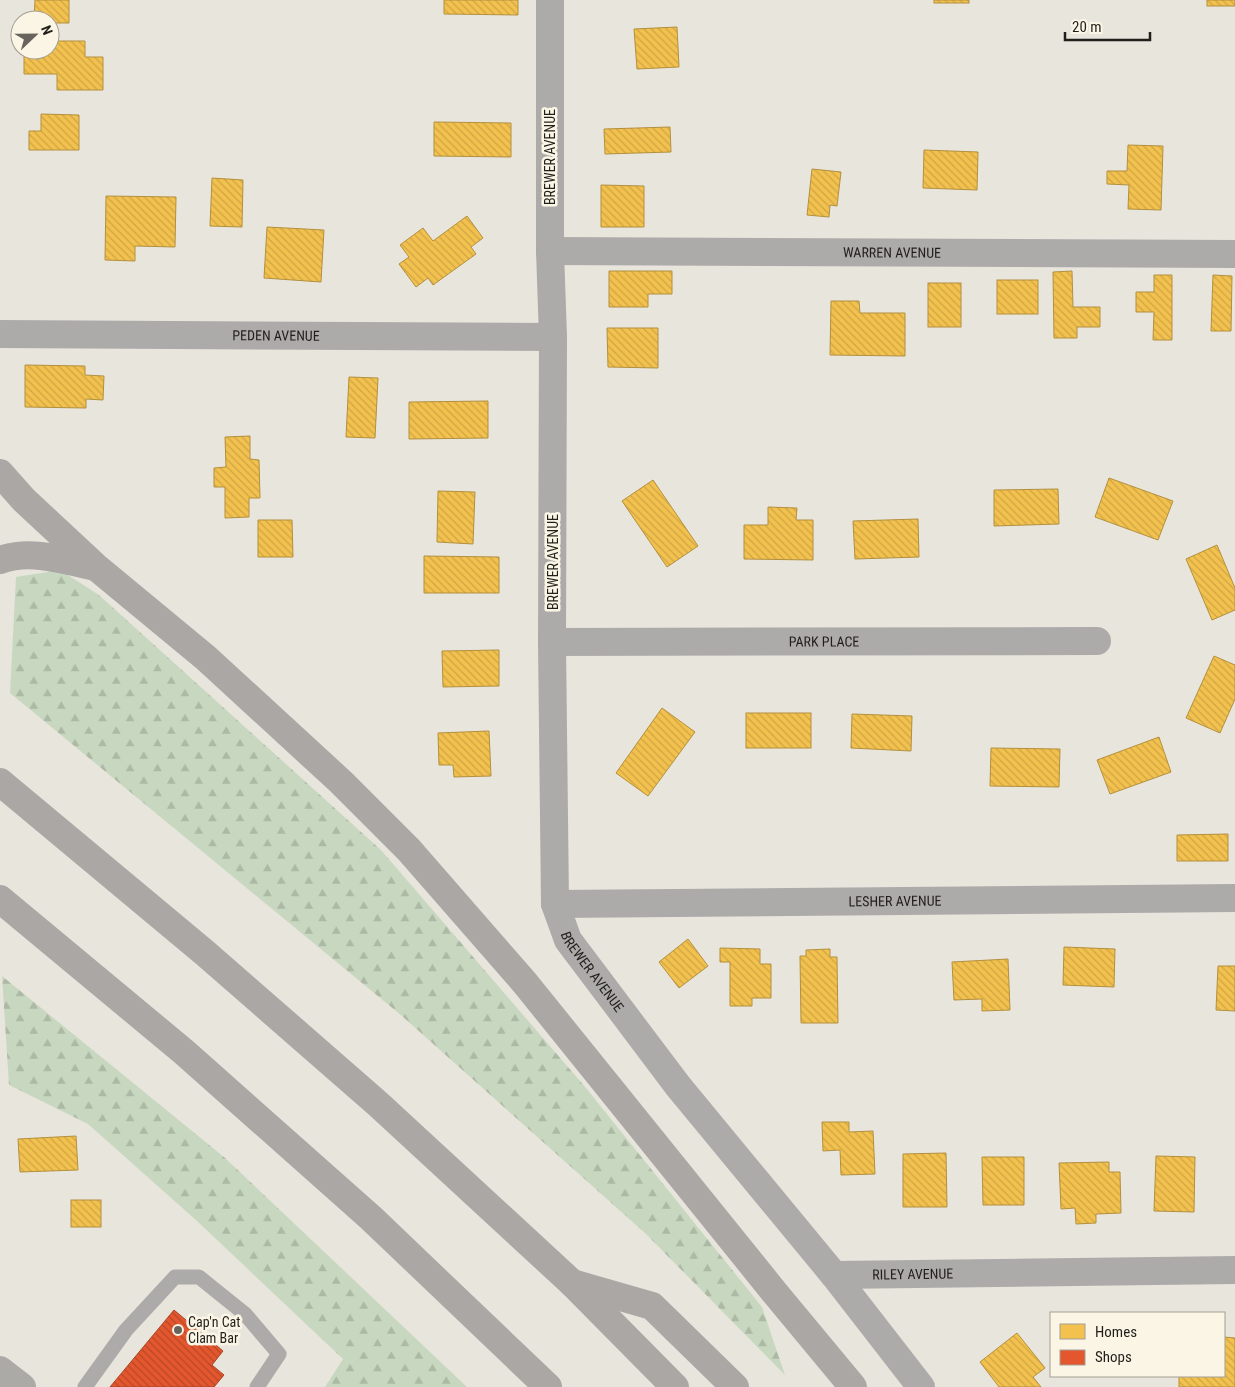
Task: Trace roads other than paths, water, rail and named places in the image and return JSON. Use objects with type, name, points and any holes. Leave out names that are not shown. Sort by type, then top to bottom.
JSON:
[{"type":"highway","points":[[0,473],[24,500],[96,567],[206,658],[341,782],[409,850],[525,983],[853,1387]]},
{"type":"highway","points":[[0,560],[20,555],[33,555],[96,567]]},
{"type":"highway","points":[[0,782],[198,946],[357,1085],[571,1282],[675,1387]]},
{"type":"highway","points":[[0,899],[184,1052],[371,1218],[548,1387]]},
{"type":"highway","points":[[571,1282],[652,1306],[735,1387]]},
{"type":"main road","points":[[0,1370],[22,1387]]},
{"type":"street","name":"BREWER AVENUE","points":[[550,0],[550,251],[554,337],[552,642],[555,904],[568,940],[678,1086],[834,1275]]},
{"type":"street","name":"WARREN AVENUE","points":[[550,251],[1235,254]]},
{"type":"street","name":"PEDEN AVENUE","points":[[0,334],[554,337]]},
{"type":"street","name":"PARK PLACE","points":[[552,642],[1097,641]]},
{"type":"street","name":"LESHER AVENUE","points":[[555,904],[1235,898]]},
{"type":"street","name":"RILEY AVENUE","points":[[834,1275],[1235,1270]]},
{"type":"street","points":[[834,1275],[921,1387]]},
{"type":"lane","points":[[85,1387],[126,1330],[175,1277],[199,1277],[245,1314],[279,1354],[257,1387]]},
{"type":"place","name":"Cap'n Cat Clam Bar","points":[[178,1330]]}]
